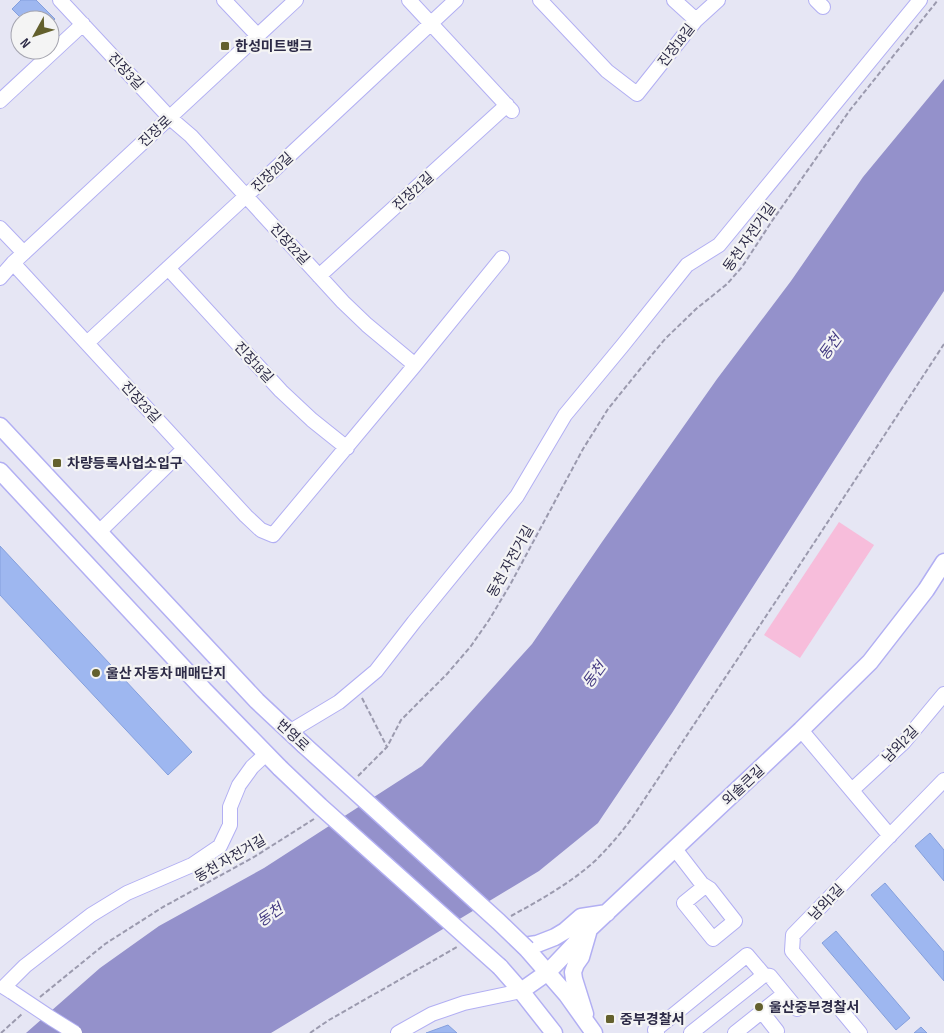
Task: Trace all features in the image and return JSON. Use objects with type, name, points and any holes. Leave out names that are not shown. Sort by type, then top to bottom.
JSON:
[{"type":"main road","name":"번영로","points":[[0,426],[251,694],[289,732],[525,947],[567,995],[590,1028]]},
{"type":"main road","points":[[0,471],[266,754],[320,806],[490,957],[521,991],[554,1033]]},
{"type":"main road","name":"외솔큰길","points":[[521,991],[548,972],[589,930],[801,730],[870,662],[926,590],[944,562]]},
{"type":"main road","points":[[525,947],[555,937],[581,917],[607,913]]},
{"type":"main road","points":[[589,930],[581,957],[573,972],[590,1028]]},
{"type":"street","name":"진장3길","points":[[60,0],[170,118]]},
{"type":"street","points":[[224,0],[258,36]]},
{"type":"street","name":"진장로","points":[[0,272],[18,258],[296,0]]},
{"type":"street","name":"진장21길","points":[[319,276],[510,108],[409,0]]},
{"type":"street","name":"진장20길","points":[[87,343],[456,0]]},
{"type":"street","name":"진장18길","points":[[540,0],[607,71],[637,94],[696,20],[718,0]]},
{"type":"street","points":[[674,0],[696,20]]},
{"type":"street","points":[[289,732],[338,702],[376,671],[517,496],[565,415],[687,265],[719,245],[920,0]]},
{"type":"street","points":[[0,101],[83,24]]},
{"type":"street","name":"진장22길","points":[[170,118],[191,136],[319,276],[368,325],[416,365]]},
{"type":"street","name":"진장23길","points":[[0,228],[18,258],[87,343],[261,530],[274,535],[347,448]]},
{"type":"street","name":"진장로","points":[[0,278],[18,258]]},
{"type":"street","points":[[347,448],[502,258]]},
{"type":"street","name":"진장18길","points":[[168,268],[281,391],[312,420],[347,448]]},
{"type":"street","points":[[99,532],[184,449]]},
{"type":"street","name":"남외2길","points":[[852,790],[904,742],[944,694]]},
{"type":"street","points":[[801,730],[890,836]]},
{"type":"street","points":[[75,1033],[4,987],[25,966],[91,915],[127,893],[192,865],[220,846],[230,825],[230,807],[239,785],[252,767],[266,754]]},
{"type":"street","name":"남외1길","points":[[860,1033],[792,951],[793,936],[944,780]]},
{"type":"street","points":[[675,849],[702,884],[706,886]]},
{"type":"street","points":[[657,1033],[654,1030],[747,955],[764,975],[770,976],[797,1009]]},
{"type":"street","points":[[691,1033],[764,975]]},
{"type":"street","points":[[398,1033],[432,1014],[464,1003],[521,991]]},
{"type":"street","points":[[735,1033],[784,994]]},
{"type":"street","points":[[762,1012],[777,1031]]},
{"type":"path","name":"동천 자전거길","points":[[354,780],[387,747],[401,720],[472,646],[510,585],[583,449],[608,409],[665,339],[696,309],[727,284],[742,267],[850,110],[938,0]]},
{"type":"path","points":[[510,917],[577,876],[596,860],[632,818],[944,344]]},
{"type":"path","points":[[360,694],[387,747]]},
{"type":"path","name":"동천 자전거길","points":[[37,1000],[105,944],[163,907],[254,857],[320,814]]},
{"type":"path","points":[[310,1033],[459,946]]},
{"type":"path","points":[[2,1033],[23,1013]]},
{"type":"shaded area","points":[[839,522],[874,545],[800,658],[764,635]]},
{"type":"water","name":"동천","points":[[944,79],[944,291],[672,713],[598,823],[539,871],[271,1033],[26,1033],[100,968],[159,926],[264,868],[422,766],[532,644],[717,379],[791,281],[863,177]]},
{"type":"building","points":[[21,0],[36,0],[46,10],[13,10]]},
{"type":"building","name":"울산 자동차 매매단지","points":[[0,546],[192,752],[168,775],[0,595]]},
{"type":"building","points":[[930,833],[944,850],[944,881],[915,846]]},
{"type":"building","points":[[885,883],[944,952],[944,981],[871,895]]},
{"type":"building","points":[[836,931],[910,1018],[896,1030],[822,943]]},
{"type":"building","points":[[448,1025],[457,1033],[426,1033]]},
{"type":"building","points":[[921,1027],[927,1033],[914,1033]]},
{"type":"place","name":"한성미트뱅크","points":[[225,46]]},
{"type":"place","name":"차량등록사업소입구","points":[[57,463]]},
{"type":"place","name":"울산 자동차 매매단지","points":[[96,673]]},
{"type":"place","name":"울산중부경찰서","points":[[759,1007]]},
{"type":"place","name":"중부경찰서","points":[[610,1019]]}]
